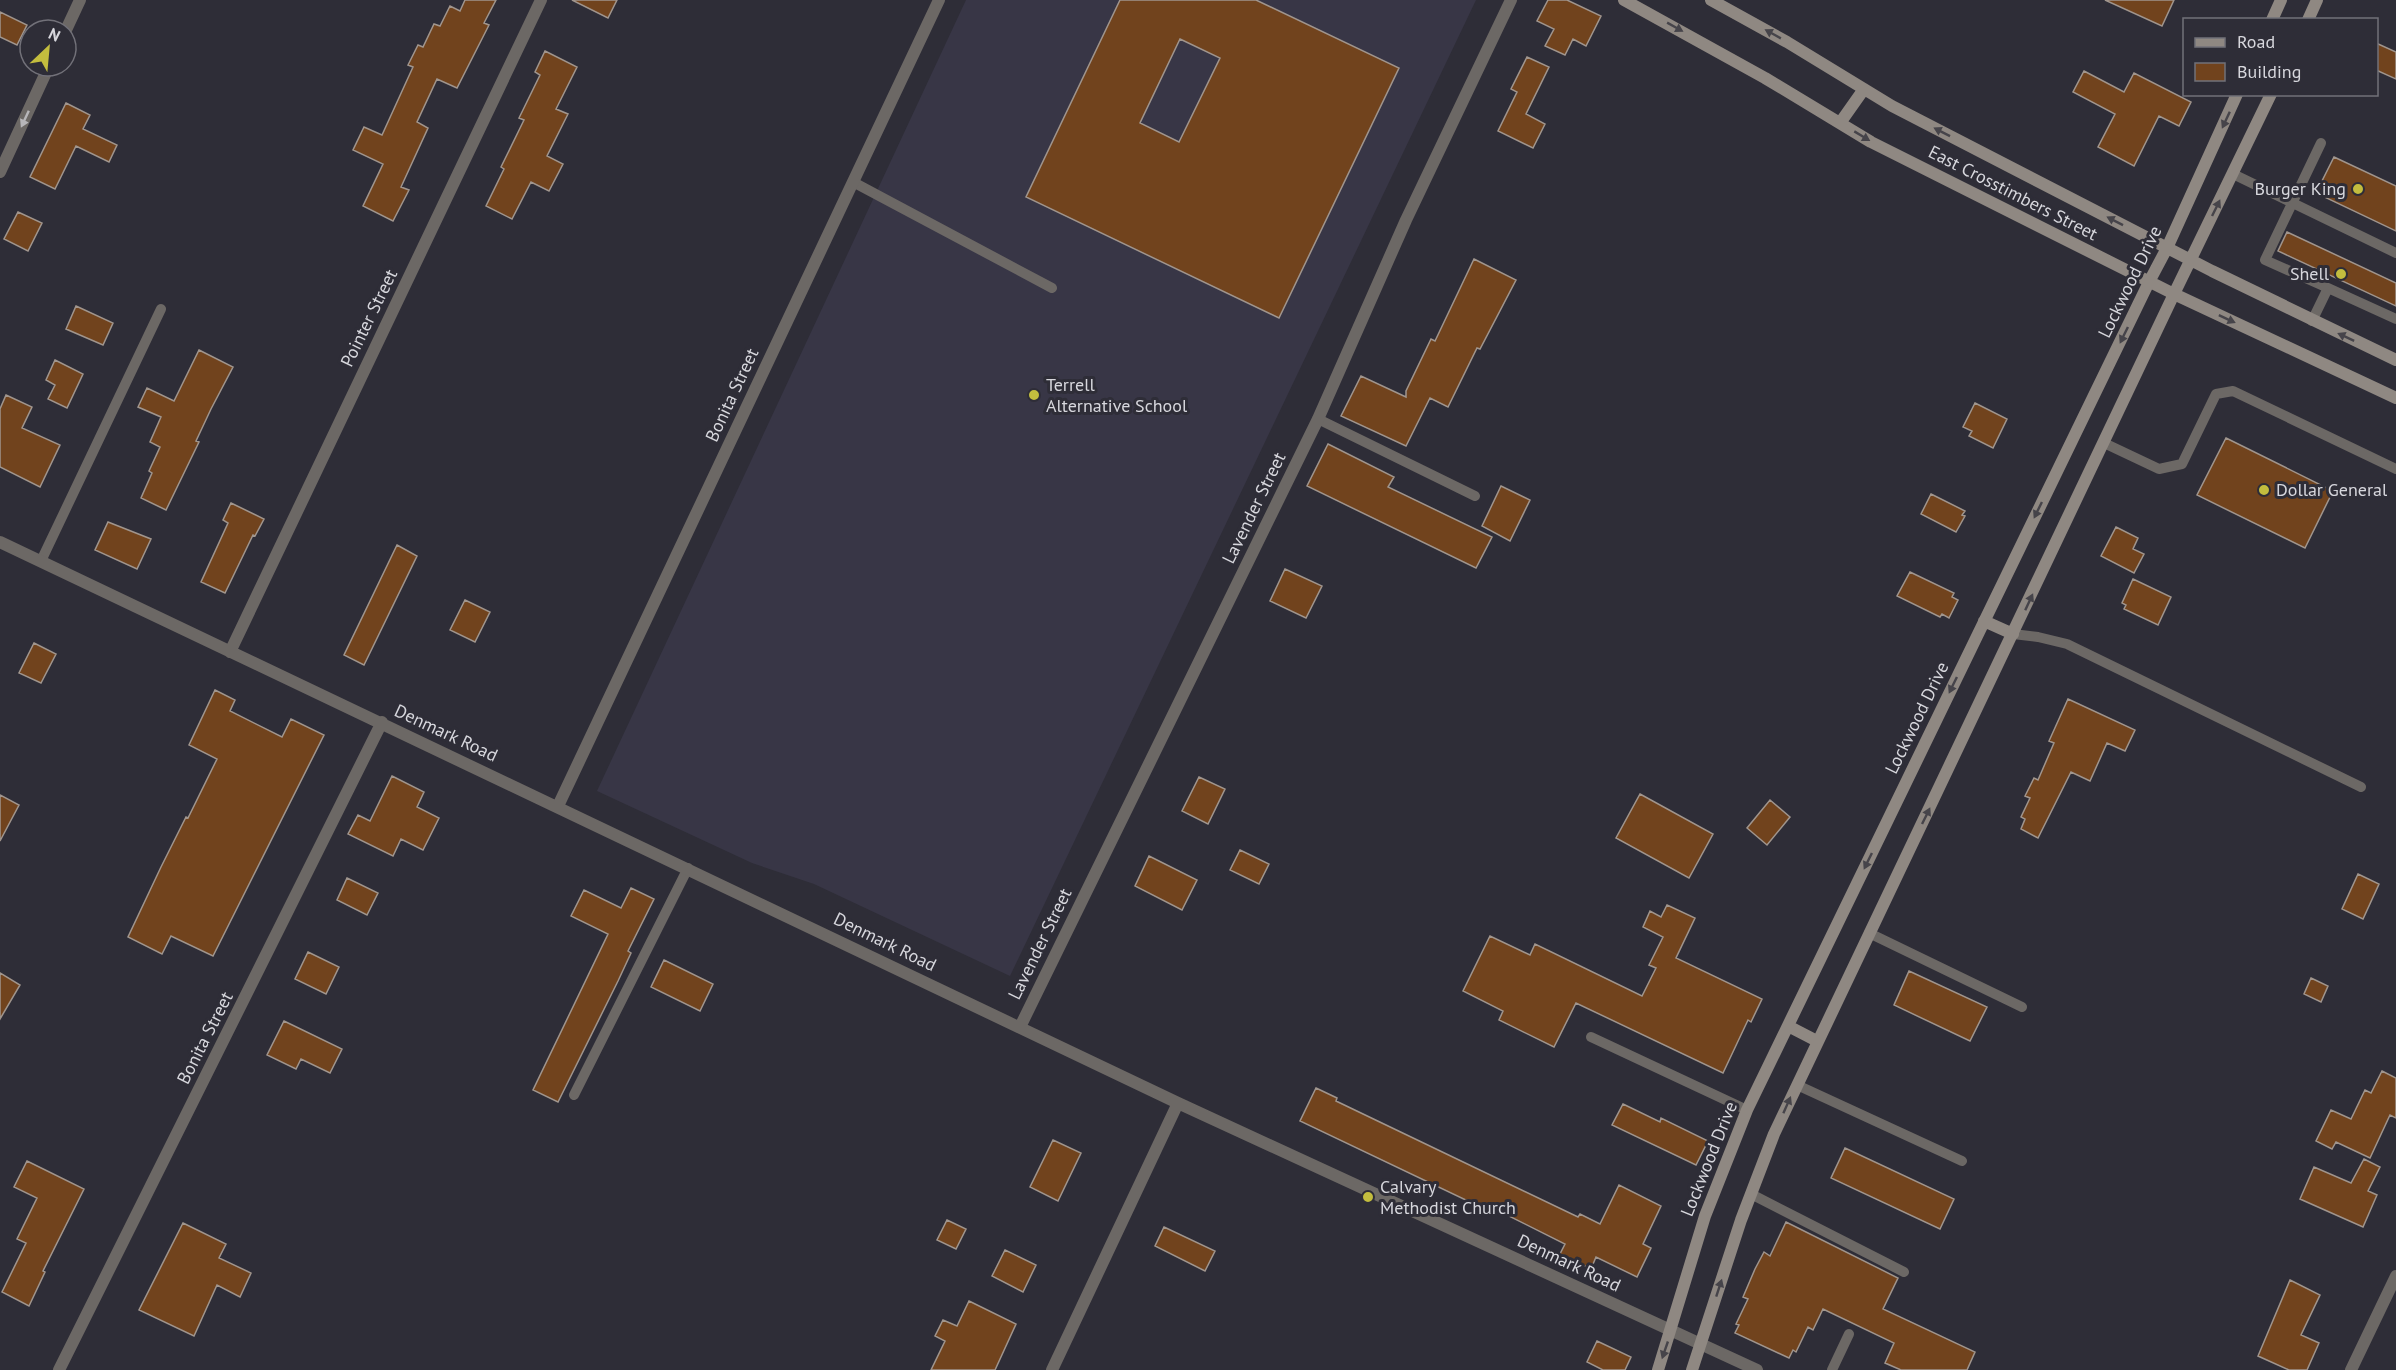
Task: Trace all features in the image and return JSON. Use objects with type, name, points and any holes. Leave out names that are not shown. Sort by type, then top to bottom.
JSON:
[{"type":"main road","name":"East Crosstimbers Street","points":[[1624,0],[1766,78],[1871,142],[2149,282],[2396,398]]},
{"type":"main road","name":"East Crosstimbers Street","points":[[1712,0],[1787,42],[1892,106],[2167,248],[2312,321],[2396,360]]},
{"type":"main road","points":[[2273,18],[2281,0]]},
{"type":"main road","points":[[2309,18],[2317,0]]},
{"type":"main road","points":[[1839,123],[1864,89]]},
{"type":"main road","name":"Lockwood Drive","points":[[1658,1370],[1705,1216],[1748,1110],[2167,248],[2237,96]]},
{"type":"main road","points":[[1692,1370],[1751,1194],[1774,1134],[2270,96]]},
{"type":"main road","points":[[1984,621],[2013,634]]},
{"type":"main road","points":[[1788,1026],[1817,1041]]},
{"type":"street","points":[[72,18],[80,0]]},
{"type":"street","name":"Pointer Street","points":[[230,652],[541,0]]},
{"type":"street","name":"Bonita Street","points":[[558,806],[939,0]]},
{"type":"street","name":"Lavender Street","points":[[1020,1027],[1318,419],[1406,220],[1511,0]]},
{"type":"street","points":[[0,172],[43,78]]},
{"type":"street","name":"Denmark Road","points":[[0,542],[1179,1103],[1757,1370]]},
{"type":"street","name":"Bonita Street","points":[[59,1370],[382,722]]},
{"type":"street","points":[[1052,1370],[1179,1103]]},
{"type":"street","points":[[2351,1370],[2396,1276]]},
{"type":"lane","points":[[2321,143],[2265,260],[2396,319]]},
{"type":"lane","points":[[2233,174],[2396,253]]},
{"type":"lane","points":[[853,182],[1052,288]]},
{"type":"lane","points":[[2312,321],[2328,288]]},
{"type":"lane","points":[[40,561],[161,309]]},
{"type":"lane","points":[[2104,442],[2159,469],[2182,464],[2216,394],[2234,391],[2396,469]]},
{"type":"lane","points":[[1318,419],[1475,496]]},
{"type":"lane","points":[[2013,634],[2067,644],[2361,787]]},
{"type":"lane","points":[[574,1095],[688,868]]},
{"type":"lane","points":[[1869,933],[2022,1007]]},
{"type":"lane","points":[[1591,1037],[1748,1110]]},
{"type":"lane","points":[[1797,1085],[1962,1161]]},
{"type":"lane","points":[[1751,1194],[1904,1272]]},
{"type":"lane","points":[[1832,1370],[1849,1334]]},
{"type":"shaded area","name":"Terrell Alternative School","points":[[966,0],[1476,0],[1010,976],[814,884],[752,863],[597,791]]},
{"type":"building","points":[[465,0],[496,0],[484,23],[489,25],[457,88],[437,79],[417,122],[428,128],[401,187],[409,190],[393,221],[363,206],[383,164],[353,150],[364,127],[382,135],[413,67],[408,65],[418,45],[423,47],[434,24],[440,26],[450,6],[460,11]]},
{"type":"building","points":[[572,0],[617,0],[608,18]]},
{"type":"building","points":[[1120,0],[1256,0],[1399,68],[1279,318],[1026,197]],"holes":[[[1180,39],[1220,58],[1179,142],[1140,123]]]},
{"type":"building","points":[[1548,0],[1567,0],[1601,16],[1586,46],[1573,39],[1565,55],[1545,46],[1554,29],[1537,21]]},
{"type":"building","points":[[2105,0],[2174,0],[2162,26]]},
{"type":"building","points":[[0,12],[18,21],[18,43],[17,45],[0,37]]},
{"type":"building","points":[[2378,44],[2396,52],[2396,79],[2378,71]]},
{"type":"building","points":[[545,51],[577,67],[556,109],[568,114],[547,156],[563,164],[549,191],[531,182],[512,219],[486,206],[504,169],[501,167],[524,120],[519,118],[540,75],[535,72]]},
{"type":"building","points":[[1527,57],[1549,67],[1526,114],[1545,124],[1533,148],[1498,131],[1517,92],[1511,89]]},
{"type":"building","points":[[2084,71],[2124,92],[2134,73],[2191,102],[2179,126],[2159,116],[2134,166],[2098,147],[2115,114],[2073,92]]},
{"type":"building","points":[[66,103],[90,115],[83,129],[117,145],[109,162],[76,146],[55,189],[30,177]]},
{"type":"building","points":[[2334,157],[2396,186],[2396,231],[2316,193]]},
{"type":"building","points":[[18,212],[42,223],[28,251],[4,239]]},
{"type":"building","points":[[2287,232],[2396,283],[2396,306],[2278,251]]},
{"type":"building","points":[[1474,259],[1516,280],[1480,349],[1477,348],[1448,407],[1430,398],[1406,446],[1341,416],[1361,376],[1406,397],[1406,391],[1431,339],[1435,341]]},
{"type":"building","points":[[76,306],[113,323],[103,345],[66,329]]},
{"type":"building","points":[[199,350],[233,367],[196,441],[199,442],[166,510],[141,498],[152,473],[149,471],[160,447],[150,442],[161,417],[138,407],[147,388],[174,401]]},
{"type":"building","points":[[55,360],[83,374],[67,408],[48,399],[55,385],[46,380]]},
{"type":"building","points":[[6,395],[32,407],[22,428],[60,445],[40,487],[0,467],[0,409]]},
{"type":"building","points":[[1975,403],[2007,419],[1993,448],[1969,436],[1972,431],[1963,427]]},
{"type":"building","points":[[2226,438],[2333,491],[2305,548],[2197,495]]},
{"type":"building","points":[[1328,444],[1394,477],[1388,487],[1492,537],[1476,568],[1307,486]]},
{"type":"building","points":[[1501,486],[1530,500],[1510,541],[1482,526]]},
{"type":"building","points":[[1931,494],[1965,511],[1962,515],[1965,516],[1956,532],[1921,514]]},
{"type":"building","points":[[231,503],[264,519],[255,536],[253,535],[225,593],[201,582],[228,523],[223,520]]},
{"type":"building","points":[[108,522],[151,539],[137,569],[95,550]]},
{"type":"building","points":[[2116,527],[2138,538],[2133,549],[2144,554],[2134,573],[2101,556]]},
{"type":"building","points":[[397,545],[417,556],[364,665],[344,655]]},
{"type":"building","points":[[1285,569],[1322,586],[1306,618],[1270,601]]},
{"type":"building","points":[[1910,572],[1954,593],[1952,597],[1958,600],[1949,618],[1942,614],[1940,617],[1897,596]]},
{"type":"building","points":[[2133,579],[2171,597],[2158,625],[2124,609],[2126,605],[2122,603]]},
{"type":"building","points":[[465,600],[490,612],[475,642],[450,630]]},
{"type":"building","points":[[34,643],[56,654],[41,683],[19,673]]},
{"type":"building","points":[[215,690],[235,700],[230,711],[282,737],[291,719],[324,735],[213,956],[171,936],[162,954],[128,937],[217,759],[189,745]]},
{"type":"building","points":[[2068,699],[2135,730],[2125,751],[2107,743],[2090,781],[2071,772],[2038,838],[2021,829],[2025,819],[2021,817],[2030,798],[2025,796],[2034,778],[2038,780],[2054,743],[2049,741]]},
{"type":"building","points":[[392,776],[424,792],[417,807],[439,818],[423,850],[401,839],[393,856],[348,834],[358,815],[370,821]]},
{"type":"building","points":[[1199,777],[1225,789],[1208,824],[1182,811]]},
{"type":"building","points":[[1640,794],[1713,834],[1689,878],[1616,838]]},
{"type":"building","points":[[0,795],[19,805],[0,841]]},
{"type":"building","points":[[1770,800],[1790,817],[1767,845],[1747,828]]},
{"type":"building","points":[[1240,850],[1269,864],[1259,884],[1230,870]]},
{"type":"building","points":[[1149,856],[1197,880],[1182,910],[1135,886]]},
{"type":"building","points":[[2358,874],[2379,884],[2363,919],[2342,909]]},
{"type":"building","points":[[347,878],[378,893],[367,915],[337,900]]},
{"type":"building","points":[[631,888],[654,899],[628,951],[631,953],[618,981],[558,1102],[533,1090],[608,934],[571,916],[584,890],[621,908]]},
{"type":"building","points":[[1667,905],[1695,918],[1676,958],[1762,999],[1751,1022],[1748,1020],[1723,1073],[1576,1003],[1554,1047],[1499,1020],[1503,1011],[1463,991],[1490,936],[1530,955],[1535,944],[1642,996],[1656,968],[1649,965],[1663,937],[1643,927],[1650,911],[1661,917]]},
{"type":"building","points":[[308,952],[339,967],[326,994],[295,979]]},
{"type":"building","points":[[664,960],[713,984],[700,1011],[651,987]]},
{"type":"building","points":[[1909,971],[1987,1007],[1970,1041],[1894,1005]]},
{"type":"building","points":[[0,973],[20,985],[0,1019]]},
{"type":"building","points":[[2311,978],[2328,986],[2321,1002],[2304,994]]},
{"type":"building","points":[[284,1021],[342,1049],[330,1073],[301,1059],[296,1069],[267,1055]]},
{"type":"building","points":[[2382,1071],[2396,1078],[2396,1118],[2390,1115],[2370,1158],[2336,1142],[2332,1149],[2316,1141],[2331,1110],[2351,1119],[2365,1090],[2371,1093]]},
{"type":"building","points":[[1316,1088],[1337,1098],[1336,1101],[1578,1217],[1580,1214],[1600,1224],[1619,1185],[1661,1206],[1643,1244],[1651,1248],[1637,1277],[1596,1257],[1591,1269],[1560,1254],[1565,1244],[1495,1209],[1493,1213],[1300,1121]]},
{"type":"building","points":[[1623,1104],[1660,1122],[1661,1118],[1708,1141],[1696,1165],[1612,1125]]},
{"type":"building","points":[[1053,1140],[1081,1153],[1058,1201],[1030,1187]]},
{"type":"building","points":[[1845,1148],[1954,1199],[1940,1229],[1831,1178]]},
{"type":"building","points":[[2364,1159],[2380,1167],[2368,1191],[2377,1195],[2363,1227],[2300,1199],[2314,1167],[2351,1183]]},
{"type":"building","points":[[27,1161],[84,1189],[43,1271],[45,1272],[29,1306],[2,1292],[26,1243],[17,1239],[37,1198],[14,1187]]},
{"type":"building","points":[[947,1220],[966,1229],[956,1249],[937,1240]]},
{"type":"building","points":[[1786,1222],[1898,1278],[1883,1309],[1975,1352],[1967,1370],[1901,1370],[1885,1363],[1894,1343],[1823,1309],[1813,1330],[1808,1327],[1796,1352],[1793,1350],[1789,1358],[1735,1333],[1739,1325],[1736,1324],[1748,1299],[1743,1297],[1755,1269],[1764,1252],[1770,1256]]},
{"type":"building","points":[[183,1223],[226,1244],[219,1258],[251,1273],[240,1297],[217,1285],[194,1336],[139,1310]]},
{"type":"building","points":[[1164,1227],[1215,1251],[1205,1271],[1155,1246]]},
{"type":"building","points":[[1005,1250],[1036,1265],[1023,1292],[992,1276]]},
{"type":"building","points":[[2290,1280],[2320,1295],[2301,1335],[2319,1343],[2307,1370],[2289,1370],[2258,1356]]},
{"type":"building","points":[[969,1301],[1016,1324],[995,1370],[931,1370],[945,1341],[935,1336],[943,1320],[957,1326]]},
{"type":"building","points":[[1597,1341],[1631,1357],[1625,1370],[1603,1370],[1587,1362]]},
{"type":"place","name":"Burger King","points":[[2358,189]]},
{"type":"place","name":"Shell","points":[[2341,274]]},
{"type":"place","name":"Terrell Alternative School","points":[[1034,395]]},
{"type":"place","name":"Dollar General","points":[[2264,490]]},
{"type":"place","name":"Calvary Methodist Church","points":[[1368,1197]]}]
